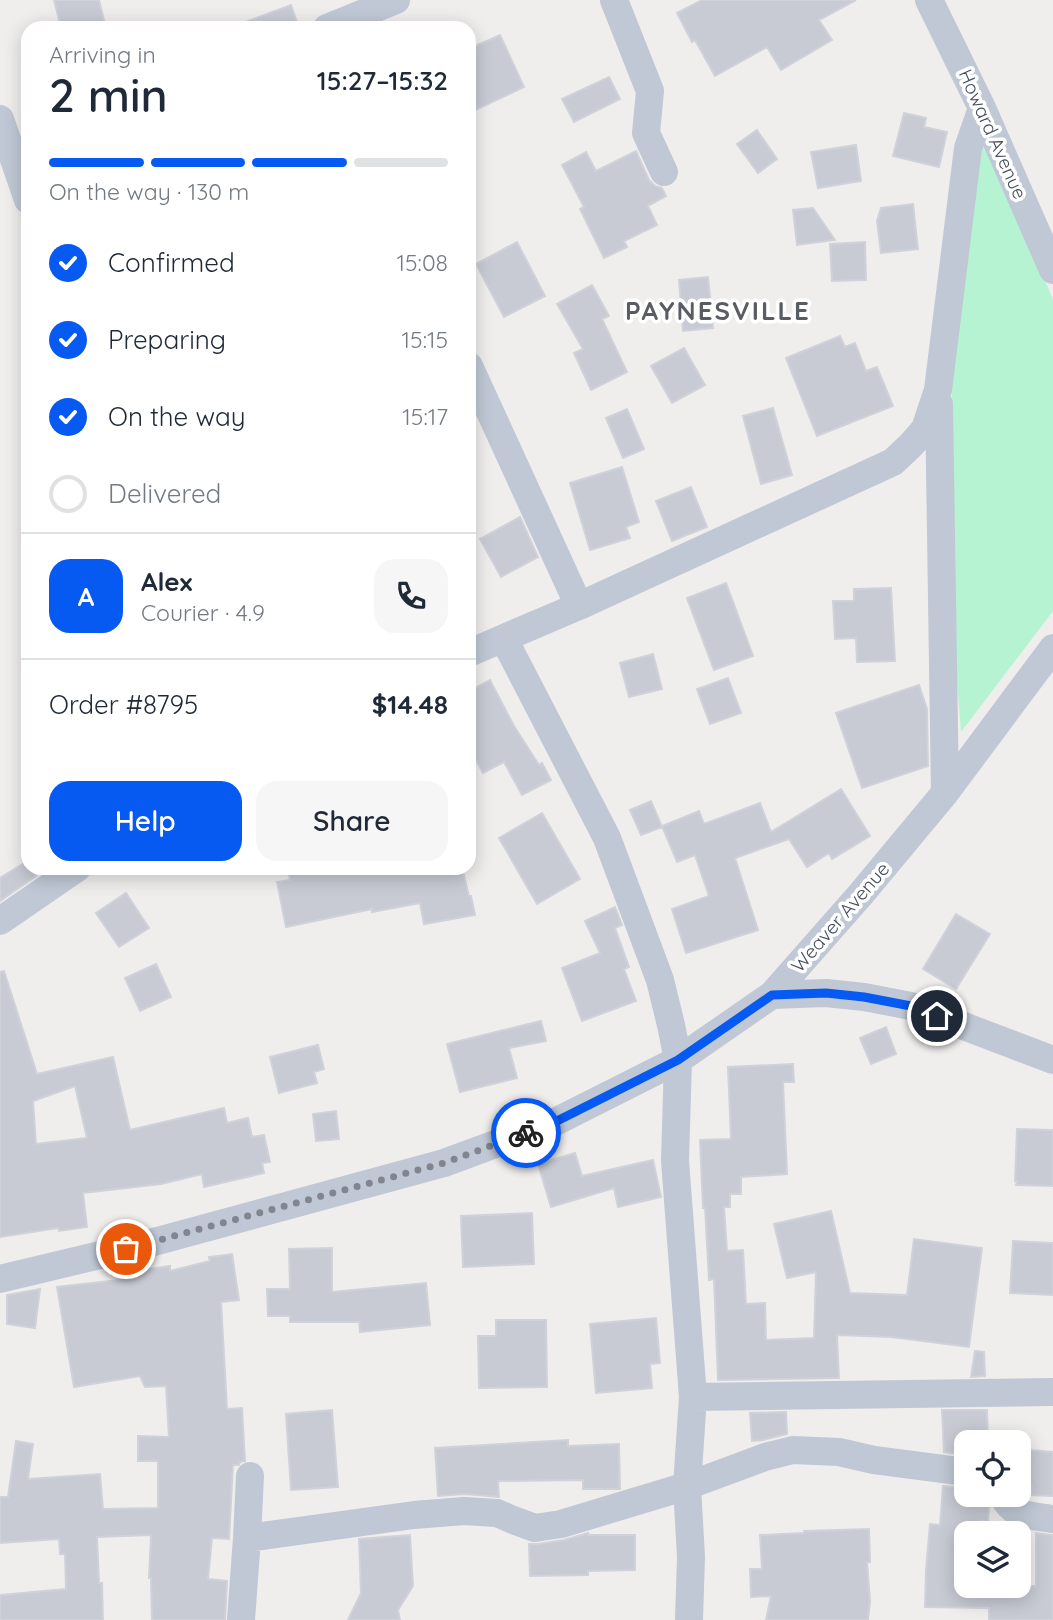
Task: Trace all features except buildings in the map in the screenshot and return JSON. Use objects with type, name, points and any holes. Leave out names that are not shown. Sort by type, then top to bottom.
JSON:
[{"type":"street","points":[[344,21],[396,0]]},
{"type":"street","points":[[614,0],[650,91],[646,133],[664,172]]},
{"type":"street","name":"Howard Avenue","points":[[929,0],[982,108],[1053,270]]},
{"type":"street","points":[[946,793],[938,390],[968,148],[982,108]]},
{"type":"street","points":[[0,119],[21,180]]},
{"type":"street","points":[[476,381],[579,606]]},
{"type":"street","points":[[476,650],[579,606],[892,462],[925,429],[938,390]]},
{"type":"street","points":[[504,639],[607,838],[660,980],[678,1060],[676,1161],[693,1397],[687,1486],[691,1557],[690,1620]]},
{"type":"street","name":"Weaver Avenue","points":[[0,1279],[150,1243],[444,1163],[555,1122],[678,1060],[772,995],[946,793],[1053,648]]},
{"type":"street","points":[[0,921],[67,875]]},
{"type":"street","points":[[772,995],[826,993],[911,1006],[1053,1060]]},
{"type":"street","points":[[693,1397],[1053,1392]]},
{"type":"street","points":[[247,1538],[414,1515],[464,1511],[497,1513],[535,1528],[561,1524],[590,1517],[687,1486],[765,1457],[793,1450],[839,1452],[874,1460],[954,1470]]},
{"type":"street","points":[[241,1620],[250,1476]]},
{"type":"street","points":[[1010,1507],[1013,1511],[1052,1519]]},
{"type":"green space","points":[[984,131],[1053,300],[1053,611],[961,732],[951,605],[952,320]]},
{"type":"way so far","points":[[126,1249],[444,1163],[526,1133]]},
{"type":"district","name":"PAYNESVILLE","points":[[718,311]]},
{"type":"route","points":[[526,1133],[555,1122],[678,1060],[772,995],[826,993],[864,997],[911,1006],[937,1016]]}]
